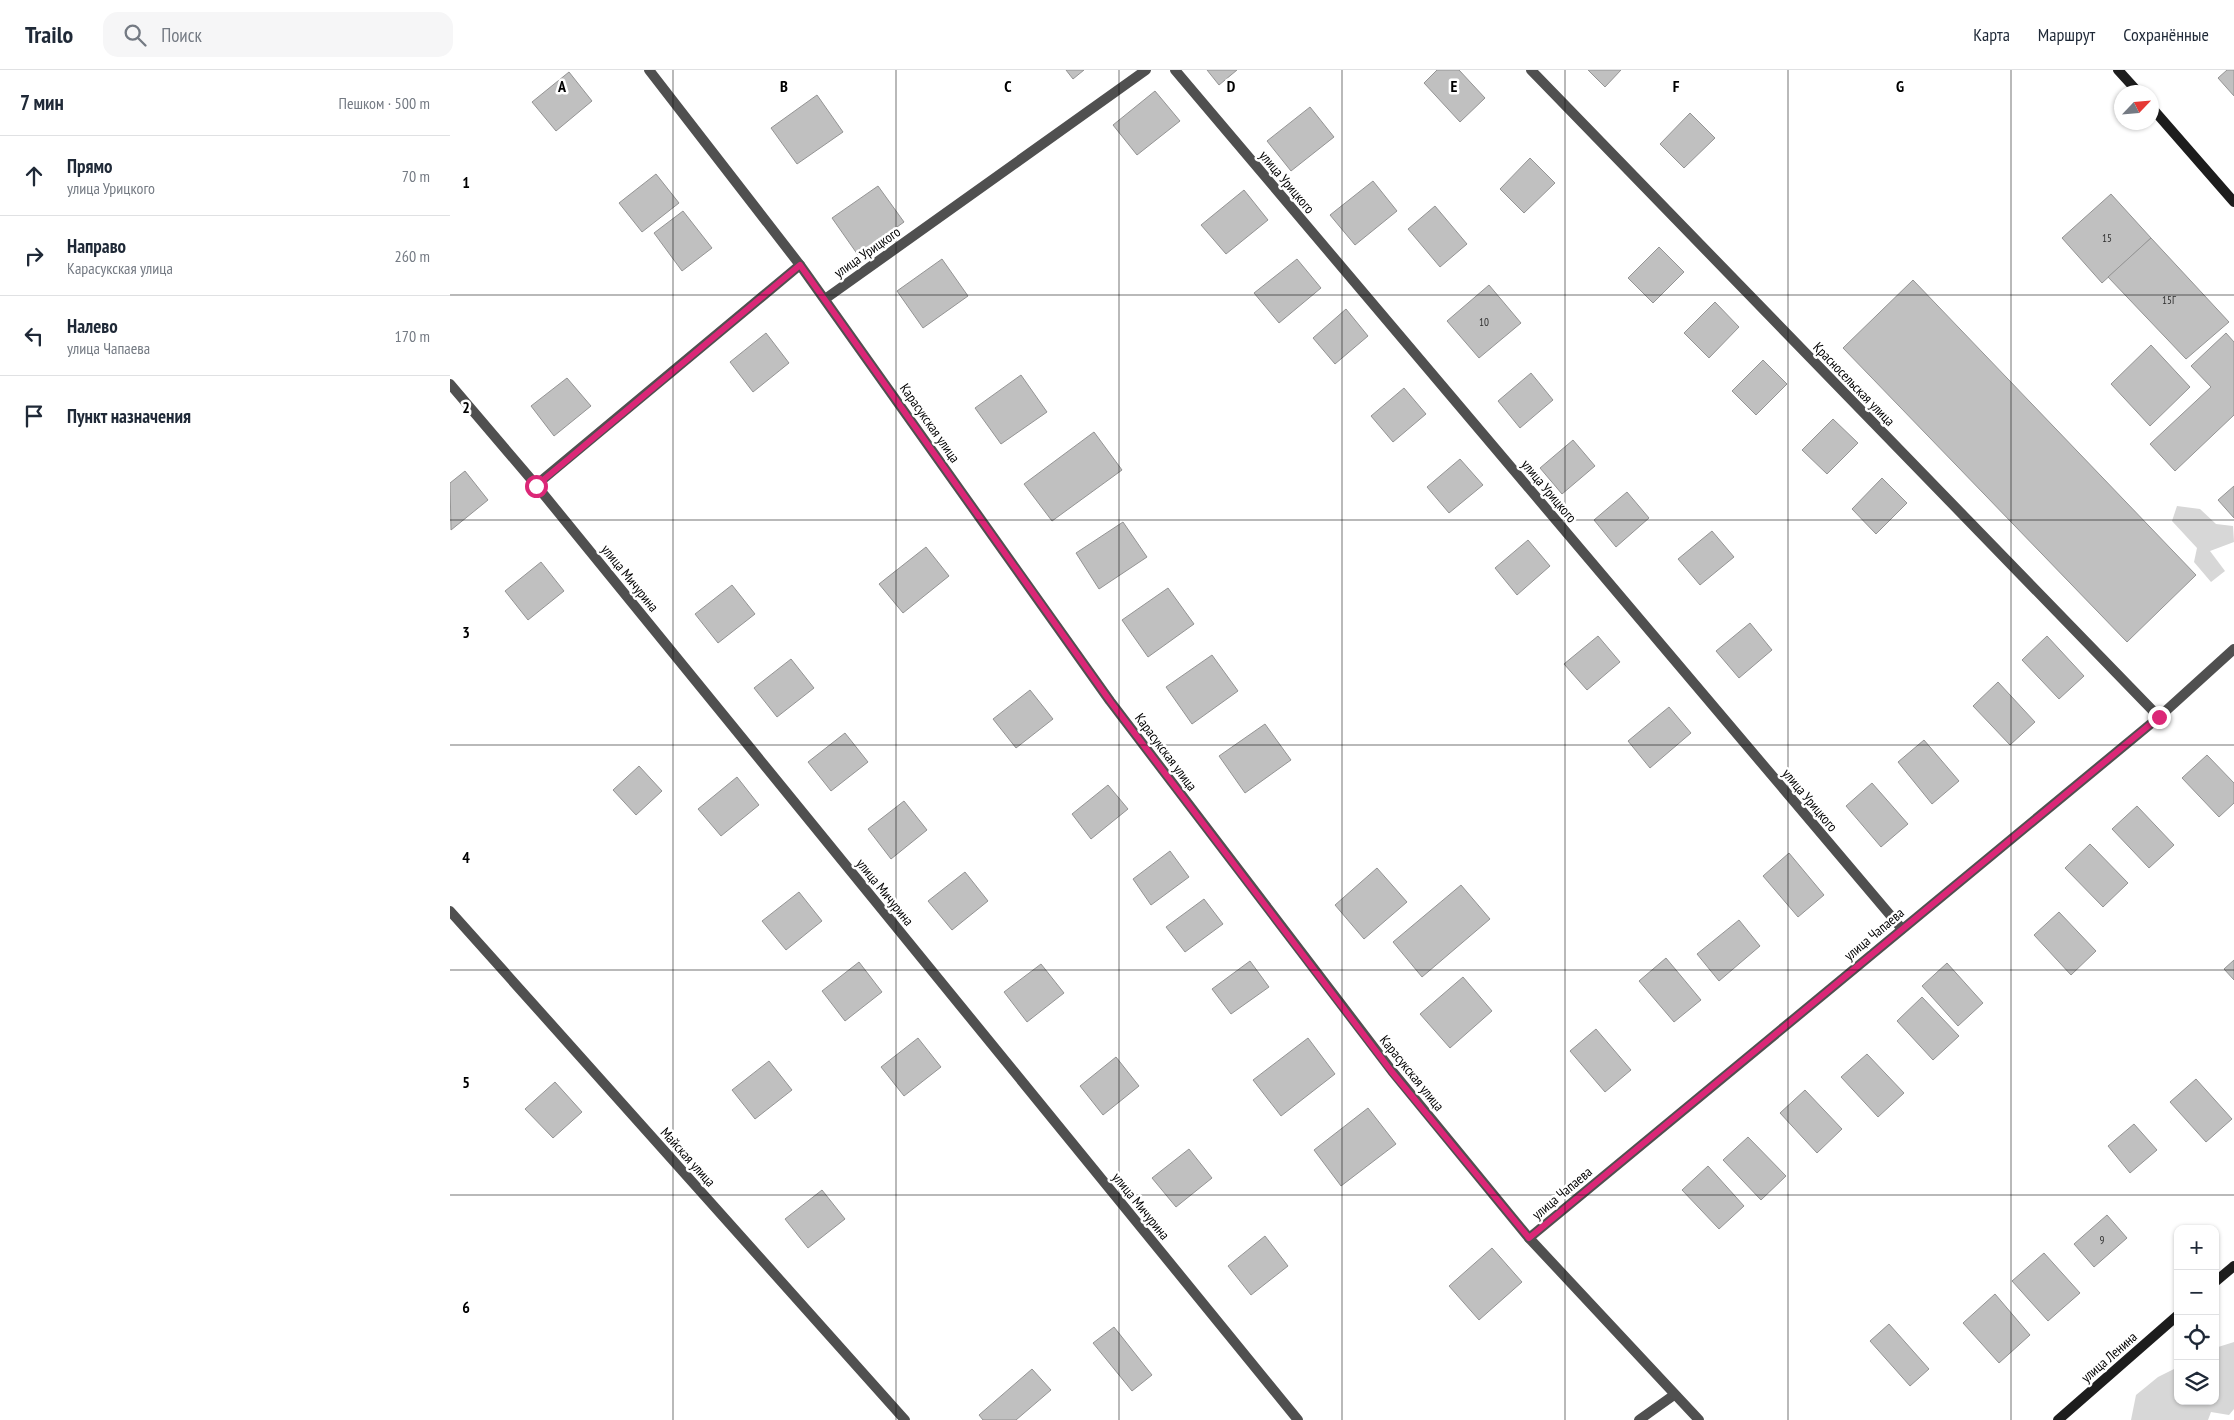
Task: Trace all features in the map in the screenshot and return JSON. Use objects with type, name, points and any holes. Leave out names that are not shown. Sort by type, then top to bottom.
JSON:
[{"type":"main road","points":[[2118,70],[2132,85]]},
{"type":"main road","points":[[2159,116],[2234,202]]},
{"type":"main road","points":[[2219,1279],[2234,1266]]},
{"type":"main road","name":"улица Ленина","points":[[2058,1420],[2174,1318]]},
{"type":"street","name":"Карасукская улица","points":[[649,70],[825,299],[1110,701],[1392,1072],[1529,1238],[1699,1420]]},
{"type":"street","name":"улица Урицкого","points":[[825,299],[1146,70]]},
{"type":"street","name":"улица Урицкого","points":[[1175,70],[1902,929]]},
{"type":"street","name":"Красносельская улица","points":[[1531,70],[2159,717]]},
{"type":"street","points":[[536,486],[800,265]]},
{"type":"street","name":"улица Мичурина","points":[[450,384],[536,486],[1298,1420]]},
{"type":"street","name":"улица Чапаева","points":[[1529,1238],[2159,717],[2234,649]]},
{"type":"street","name":"Майская улица","points":[[450,912],[904,1420]]},
{"type":"street","points":[[1639,1420],[1674,1395]]},
{"type":"shaded area","points":[[2177,506],[2200,509],[2216,524],[2233,526],[2234,542],[2210,551],[2225,571],[2211,582],[2194,562],[2197,548],[2172,521]]},
{"type":"shaded area","points":[[2234,1342],[2234,1409],[2229,1415],[2211,1412],[2208,1420],[2131,1420],[2136,1395],[2158,1377],[2174,1369],[2174,1405],[2219,1405],[2219,1347]]},
{"type":"building","points":[[1066,70],[1084,70],[1073,79]]},
{"type":"building","points":[[1207,70],[1237,70],[1219,85]]},
{"type":"building","points":[[1437,70],[1459,70],[1485,98],[1460,122],[1424,83]]},
{"type":"building","points":[[1588,70],[1621,70],[1605,87]]},
{"type":"building","points":[[2227,70],[2234,70],[2234,96],[2218,78]]},
{"type":"building","points":[[569,72],[592,101],[556,131],[532,102]]},
{"type":"building","points":[[1155,91],[1180,121],[1137,155],[1113,125]]},
{"type":"building","points":[[817,95],[843,132],[797,164],[771,128]]},
{"type":"building","points":[[1310,107],[1334,137],[1291,171],[1267,141]]},
{"type":"building","points":[[1690,113],[1715,138],[1684,168],[1660,144]]},
{"type":"building","points":[[1530,158],[1555,183],[1524,213],[1500,189]]},
{"type":"building","points":[[656,174],[679,203],[642,232],[619,203]]},
{"type":"building","points":[[1373,181],[1397,211],[1355,245],[1330,215]]},
{"type":"building","points":[[878,186],[904,222],[858,255],[832,218]]},
{"type":"building","points":[[1244,190],[1268,220],[1226,254],[1201,225]]},
{"type":"building","points":[[2111,194],[2151,238],[2102,283],[2062,238]]},
{"type":"building","points":[[1435,206],[1467,244],[1440,267],[1408,229]]},
{"type":"building","points":[[683,211],[712,248],[682,271],[654,233]]},
{"type":"building","points":[[2151,238],[2229,322],[2186,359],[2108,277]]},
{"type":"building","points":[[1659,247],[1684,272],[1653,303],[1628,278]]},
{"type":"building","points":[[942,259],[968,296],[923,328],[897,291]]},
{"type":"building","points":[[1297,259],[1321,288],[1279,323],[1254,293]]},
{"type":"building","points":[[1913,280],[2196,575],[2127,642],[1843,348]]},
{"type":"building","points":[[1489,285],[1521,323],[1479,358],[1447,321]]},
{"type":"building","points":[[1715,302],[1739,327],[1709,358],[1684,333]]},
{"type":"building","points":[[1346,309],[1368,336],[1335,364],[1313,338]]},
{"type":"building","points":[[766,333],[789,363],[753,392],[730,362]]},
{"type":"building","points":[[2226,333],[2234,342],[2234,415],[2175,471],[2150,444],[2211,387],[2191,366]]},
{"type":"building","points":[[2151,345],[2190,387],[2150,426],[2111,384]]},
{"type":"building","points":[[1763,360],[1787,384],[1756,415],[1732,391]]},
{"type":"building","points":[[1531,373],[1553,400],[1520,428],[1498,401]]},
{"type":"building","points":[[1021,375],[1047,412],[1001,444],[975,408]]},
{"type":"building","points":[[567,378],[591,406],[554,436],[531,406]]},
{"type":"building","points":[[1404,388],[1426,414],[1393,442],[1371,416]]},
{"type":"building","points":[[1833,419],[1858,443],[1827,474],[1802,450]]},
{"type":"building","points":[[1094,432],[1122,470],[1052,521],[1024,484]]},
{"type":"building","points":[[1573,440],[1595,466],[1562,494],[1540,468]]},
{"type":"building","points":[[1460,459],[1483,485],[1449,513],[1427,487]]},
{"type":"building","points":[[465,471],[488,500],[451,530],[450,483]]},
{"type":"building","points":[[1882,478],[1907,503],[1876,534],[1852,509]]},
{"type":"building","points":[[2234,486],[2234,518],[2218,500]]},
{"type":"building","points":[[1627,492],[1649,518],[1616,547],[1594,520]]},
{"type":"building","points":[[1123,522],[1147,557],[1099,589],[1076,553]]},
{"type":"building","points":[[1712,531],[1734,557],[1700,585],[1678,559]]},
{"type":"building","points":[[1528,540],[1550,566],[1517,595],[1495,568]]},
{"type":"building","points":[[926,547],[949,576],[903,613],[879,584]]},
{"type":"building","points":[[541,562],[564,591],[528,620],[505,591]]},
{"type":"building","points":[[732,585],[755,614],[718,643],[695,614]]},
{"type":"building","points":[[1168,588],[1194,624],[1148,657],[1122,620]]},
{"type":"building","points":[[1750,623],[1772,650],[1739,678],[1716,651]]},
{"type":"building","points":[[1598,636],[1620,662],[1587,690],[1564,664]]},
{"type":"building","points":[[2047,636],[2084,676],[2059,699],[2022,660]]},
{"type":"building","points":[[1212,655],[1238,691],[1192,724],[1166,687]]},
{"type":"building","points":[[791,659],[814,688],[777,717],[754,688]]},
{"type":"building","points":[[1998,682],[2035,722],[2010,745],[1973,706]]},
{"type":"building","points":[[1030,690],[1053,719],[1016,748],[993,719]]},
{"type":"building","points":[[1669,707],[1691,733],[1650,768],[1628,741]]},
{"type":"building","points":[[1265,724],[1291,760],[1245,793],[1219,756]]},
{"type":"building","points":[[845,733],[868,762],[831,791],[808,762]]},
{"type":"building","points":[[1924,740],[1959,781],[1932,804],[1898,762]]},
{"type":"building","points":[[2207,755],[2234,783],[2234,803],[2219,817],[2182,778]]},
{"type":"building","points":[[639,766],[662,791],[636,815],[613,790]]},
{"type":"building","points":[[737,777],[759,805],[721,836],[698,809]]},
{"type":"building","points":[[1872,783],[1908,824],[1881,847],[1846,806]]},
{"type":"building","points":[[1108,785],[1128,809],[1091,839],[1072,814]]},
{"type":"building","points":[[904,801],[927,830],[891,859],[868,829]]},
{"type":"building","points":[[2137,806],[2174,845],[2149,868],[2112,829]]},
{"type":"building","points":[[2090,844],[2128,883],[2103,907],[2065,868]]},
{"type":"building","points":[[1170,851],[1189,877],[1151,905],[1133,879]]},
{"type":"building","points":[[1789,853],[1824,895],[1798,917],[1763,876]]},
{"type":"building","points":[[1377,868],[1407,902],[1364,939],[1335,905]]},
{"type":"building","points":[[965,872],[988,901],[952,930],[928,901]]},
{"type":"building","points":[[1461,885],[1490,919],[1422,977],[1393,942]]},
{"type":"building","points":[[799,892],[822,921],[786,950],[762,921]]},
{"type":"building","points":[[1204,899],[1223,924],[1185,952],[1166,927]]},
{"type":"building","points":[[2059,912],[2096,951],[2071,975],[2034,935]]},
{"type":"building","points":[[1739,920],[1760,946],[1719,981],[1697,954]]},
{"type":"building","points":[[1666,958],[1701,1000],[1674,1022],[1639,981]]},
{"type":"building","points":[[2234,960],[2234,980],[2224,969]]},
{"type":"building","points":[[1250,961],[1269,987],[1231,1014],[1212,989]]},
{"type":"building","points":[[859,962],[882,992],[845,1021],[822,991]]},
{"type":"building","points":[[1947,963],[1983,1003],[1958,1026],[1922,986]]},
{"type":"building","points":[[1041,964],[1064,993],[1027,1022],[1004,992]]},
{"type":"building","points":[[1463,977],[1492,1011],[1450,1048],[1420,1014]]},
{"type":"building","points":[[1922,997],[1959,1036],[1933,1060],[1897,1021]]},
{"type":"building","points":[[1596,1029],[1631,1070],[1605,1092],[1570,1051]]},
{"type":"building","points":[[918,1038],[941,1067],[904,1096],[881,1067]]},
{"type":"building","points":[[1308,1038],[1335,1074],[1281,1116],[1253,1080]]},
{"type":"building","points":[[1867,1054],[1904,1093],[1878,1117],[1841,1077]]},
{"type":"building","points":[[1116,1057],[1139,1086],[1103,1115],[1080,1086]]},
{"type":"building","points":[[769,1061],[792,1090],[755,1119],[732,1090]]},
{"type":"building","points":[[2196,1079],[2232,1119],[2206,1142],[2170,1102]]},
{"type":"building","points":[[555,1082],[582,1112],[553,1138],[525,1109]]},
{"type":"building","points":[[1805,1090],[1842,1129],[1817,1153],[1780,1113]]},
{"type":"building","points":[[1368,1108],[1396,1144],[1341,1186],[1314,1150]]},
{"type":"building","points":[[2134,1124],[2157,1150],[2130,1173],[2108,1146]]},
{"type":"building","points":[[1748,1137],[1786,1176],[1761,1200],[1723,1160]]},
{"type":"building","points":[[1189,1149],[1212,1178],[1176,1207],[1152,1178]]},
{"type":"building","points":[[1708,1166],[1744,1206],[1719,1229],[1682,1190]]},
{"type":"building","points":[[822,1190],[845,1219],[808,1248],[785,1219]]},
{"type":"building","points":[[2107,1215],[2127,1238],[2094,1267],[2074,1244]]},
{"type":"building","points":[[1265,1236],[1288,1266],[1251,1295],[1228,1266]]},
{"type":"building","points":[[1492,1248],[1522,1282],[1479,1320],[1449,1286]]},
{"type":"building","points":[[2044,1253],[2080,1293],[2048,1321],[2012,1281]]},
{"type":"building","points":[[1995,1294],[2030,1335],[1999,1363],[1963,1323]]},
{"type":"building","points":[[1889,1324],[1929,1369],[1910,1386],[1870,1341]]},
{"type":"building","points":[[1114,1327],[1152,1375],[1132,1391],[1093,1343]]},
{"type":"building","points":[[1032,1369],[1051,1390],[1016,1420],[983,1420],[979,1415]]},
{"type":"route","points":[[536,486],[800,265],[1110,701],[1392,1072],[1529,1238],[2159,717]]}]
